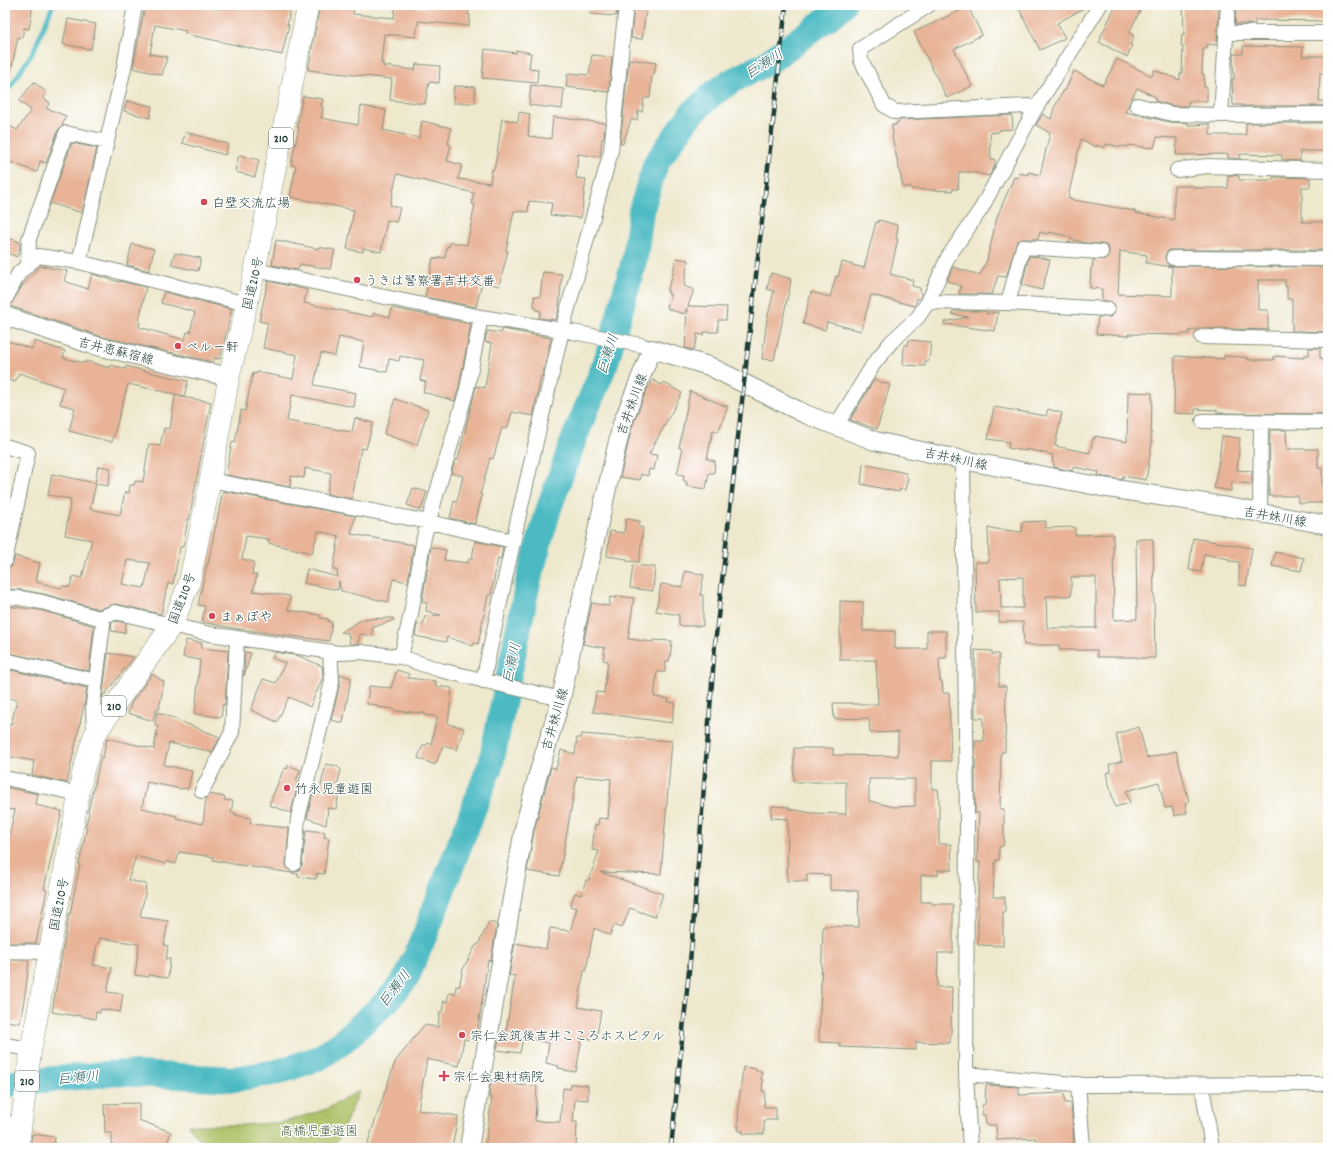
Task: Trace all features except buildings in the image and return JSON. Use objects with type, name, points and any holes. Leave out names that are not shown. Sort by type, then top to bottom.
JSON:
[{"type":"highway","name":"国道210号","points":[[18,1148],[16,1120],[31,1049],[83,772],[94,736],[116,702],[172,625],[189,584],[229,376],[255,270],[308,5]]},
{"type":"main road","name":"吉井恵蘇宿線","points":[[5,316],[93,345],[229,376]]},
{"type":"main road","name":"吉井妹川線","points":[[469,1148],[524,829],[585,583],[622,424],[646,347],[709,366],[805,414],[875,441],[1102,487],[1328,525]]},
{"type":"street","points":[[79,262],[124,68],[135,5]]},
{"type":"street","points":[[485,681],[513,541],[611,152],[626,5]]},
{"type":"street","points":[[929,5],[860,49],[861,60],[884,105],[895,112],[1028,106],[1034,111]]},
{"type":"street","points":[[836,426],[873,365],[890,342],[918,317],[928,302],[948,257],[981,209],[1034,111],[1100,5]]},
{"type":"street","points":[[1221,115],[1228,5]]},
{"type":"street","points":[[1226,33],[1328,33]]},
{"type":"street","points":[[1137,105],[1172,114],[1328,114]]},
{"type":"street","points":[[28,265],[29,239],[66,133],[107,142]]},
{"type":"street","points":[[1177,170],[1207,166],[1328,170]]},
{"type":"street","points":[[1008,303],[1023,247],[1101,252]]},
{"type":"street","points":[[5,300],[19,273],[38,256],[79,262],[247,304]]},
{"type":"street","points":[[1173,258],[1328,259]]},
{"type":"street","points":[[255,270],[481,317],[566,331],[646,347]]},
{"type":"street","points":[[928,302],[1008,303],[1107,309]]},
{"type":"street","points":[[401,657],[411,614],[424,537],[467,389],[481,317]]},
{"type":"street","points":[[1202,337],[1328,340]]},
{"type":"street","points":[[1203,421],[1328,422]]},
{"type":"street","points":[[1260,513],[1261,422]]},
{"type":"street","points":[[5,446],[28,453],[5,561]]},
{"type":"street","points":[[963,460],[967,822],[966,1074],[970,1148]]},
{"type":"street","points":[[210,480],[429,522],[513,541]]},
{"type":"street","points":[[5,597],[42,602],[99,618],[115,612],[210,634],[339,654],[361,652],[401,657],[440,670],[557,698]]},
{"type":"street","points":[[94,736],[93,705],[104,616]]},
{"type":"street","points":[[202,791],[232,732],[237,638]]},
{"type":"street","points":[[294,864],[298,818],[332,681],[330,652]]},
{"type":"street","points":[[5,660],[96,681]]},
{"type":"street","points":[[5,778],[80,794]]},
{"type":"street","points":[[5,951],[49,952]]},
{"type":"street","points":[[5,1045],[31,1049]]},
{"type":"street","points":[[966,1074],[1078,1084],[1328,1084]]},
{"type":"street","points":[[1078,1084],[1083,1148]]},
{"type":"street","points":[[1202,1085],[1212,1148]]},
{"type":"green space","name":"高橋児童遊園","points":[[360,1090],[338,1140],[331,1148],[206,1148],[188,1125],[243,1125],[284,1122],[327,1109]]},
{"type":"waterway","points":[[5,95],[34,50],[53,5]]},
{"type":"waterway","name":"巨瀬川","points":[[5,1086],[13,1083],[118,1073],[234,1079],[278,1072],[319,1058],[340,1044],[389,999],[407,977],[426,932],[491,763],[528,582],[549,508],[575,436],[606,362],[635,257],[641,211],[656,163],[691,114],[714,93],[730,82],[767,63],[836,12],[843,5]]},
{"type":"railway","points":[[671,1148],[692,941],[715,644],[786,5]]},
{"type":"place","name":"白壁交流広場","points":[[204,202]]},
{"type":"place","name":"うきは警察署吉井交番","points":[[357,280]]},
{"type":"place","name":"ペルー軒","points":[[178,346]]},
{"type":"place","name":"まぁぼや","points":[[212,616]]},
{"type":"place","name":"竹永児童遊園","points":[[287,788]]},
{"type":"place","name":"宗仁会筑後吉井こころホスピタル","points":[[462,1035]]},
{"type":"place","name":"宗仁会奥村病院","points":[[444,1076]]}]
